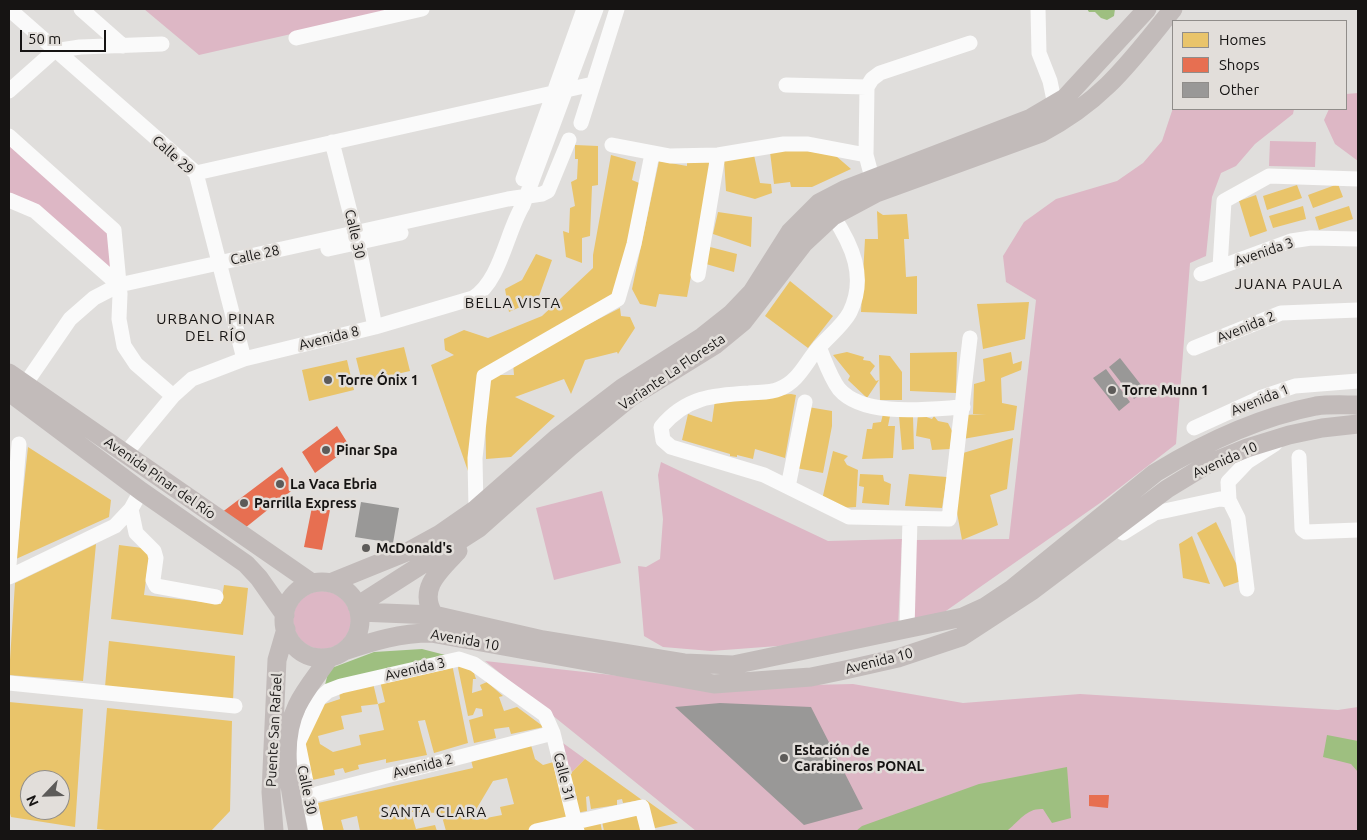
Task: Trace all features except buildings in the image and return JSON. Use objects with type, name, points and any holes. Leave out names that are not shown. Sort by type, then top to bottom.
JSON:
[{"type":"main road","name":"Variante La Floresta","points":[[358,609],[478,519],[632,397],[715,345],[743,322],[804,243],[833,216],[874,186],[1031,118],[1055,105],[1092,71],[1147,9]]},
{"type":"main road","name":"Variante La Floresta","points":[[321,583],[409,551],[440,534],[478,519],[565,431],[622,388],[702,336],[731,314],[752,292],[790,232],[819,203],[1041,133],[1061,122],[1100,95],[1119,76],[1173,9]]},
{"type":"main road","name":"Avenida Pinar del Río","points":[[9,372],[283,563],[321,583]]},
{"type":"main road","name":"Avenida Pinar del Río","points":[[9,392],[141,491],[246,564],[259,578],[285,622]]},
{"type":"main road","name":"Avenida 10","points":[[665,668],[696,664],[733,665],[963,617],[985,607],[1155,473],[1208,443],[1242,428],[1316,406],[1358,405]]},
{"type":"main road","name":"Avenida 10","points":[[337,654],[381,639],[409,633],[482,634],[543,640],[665,668],[714,684],[811,677],[932,648],[960,637],[1033,590],[1167,489],[1208,464],[1247,448],[1289,435],[1322,428],[1358,424]]},
{"type":"main road","points":[[434,615],[428,606],[427,593],[431,582],[478,519]]},
{"type":"main road","points":[[259,578],[266,579],[276,575],[283,563]]},
{"type":"main road","points":[[321,583],[348,592],[358,609],[358,634],[337,654],[315,658],[302,652],[292,642],[285,622],[294,595],[321,583]]},
{"type":"main road","name":"Avenida 10","points":[[358,609],[434,615],[482,634]]},
{"type":"main road","name":"Puente San Rafael","points":[[274,831],[271,792],[277,660],[285,622]]},
{"type":"main road","name":"Puente San Rafael","points":[[298,831],[302,800],[288,766],[288,730],[298,705],[337,654]]},
{"type":"street","name":"Calle 29","points":[[9,9],[54,51],[196,173],[222,267],[244,359]]},
{"type":"street","points":[[81,9],[123,46]]},
{"type":"street","points":[[296,38],[422,9]]},
{"type":"street","name":"Avenida 8","points":[[125,454],[173,396],[192,379],[244,359],[375,327],[473,298],[483,292],[491,281],[520,204],[559,92],[584,9]]},
{"type":"street","points":[[559,92],[596,9]]},
{"type":"street","points":[[581,122],[617,9]]},
{"type":"street","points":[[1038,9],[1039,53],[1050,81],[1055,105]]},
{"type":"street","points":[[874,186],[866,155],[867,87],[872,79],[880,74],[970,43]]},
{"type":"street","points":[[9,91],[54,51],[80,47],[162,44]]},
{"type":"street","points":[[196,173],[593,84]]},
{"type":"street","points":[[786,85],[867,87]]},
{"type":"street","points":[[9,136],[114,230],[119,289],[119,319],[124,346],[136,364],[173,396]]},
{"type":"street","name":"Calle 28","points":[[29,385],[76,324],[119,289],[520,204],[542,194],[552,186],[569,140]]},
{"type":"street","name":"Calle 30","points":[[332,142],[356,238],[375,327]]},
{"type":"street","points":[[612,145],[652,154],[718,155],[784,144],[808,144],[866,155]]},
{"type":"street","points":[[478,519],[475,458],[484,376],[618,299],[634,244],[652,154]]},
{"type":"street","points":[[698,275],[718,155]]},
{"type":"street","points":[[1220,267],[1224,201],[1269,176],[1358,178]]},
{"type":"street","points":[[9,200],[35,211],[119,289]]},
{"type":"street","points":[[833,216],[849,241],[856,261],[857,287],[850,313],[819,347],[796,380],[779,390],[709,397],[681,407],[661,427],[663,440],[671,448],[764,475],[849,517],[949,520],[970,338]]},
{"type":"street","name":"Avenida 3","points":[[1201,274],[1291,240],[1311,238],[1358,239]]},
{"type":"street","name":"Avenida 2","points":[[1194,348],[1281,313],[1358,310]]},
{"type":"street","points":[[819,347],[830,374],[840,390],[857,401],[876,407],[903,410],[963,407]]},
{"type":"street","name":"Avenida 1","points":[[1194,428],[1262,397],[1294,386],[1358,381]]},
{"type":"street","points":[[788,487],[805,402]]},
{"type":"street","points":[[1247,589],[1238,518],[1228,500],[1228,482],[1247,462],[1289,435]]},
{"type":"street","points":[[9,565],[19,444]]},
{"type":"street","points":[[1299,457],[1302,529],[1306,532],[1358,530]]},
{"type":"street","points":[[9,577],[108,530],[131,509],[141,491]]},
{"type":"street","points":[[1083,551],[1102,548],[1154,513],[1220,499],[1228,500]]},
{"type":"street","points":[[131,509],[136,532],[154,551],[156,558],[153,580],[156,586],[216,597]]},
{"type":"street","points":[[907,629],[910,519]]},
{"type":"street","name":"Avenida 3","points":[[299,750],[300,737],[318,699],[328,691],[459,659],[466,660],[482,669],[539,709],[551,728]]},
{"type":"street","points":[[9,683],[236,706]]},
{"type":"street","name":"Avenida 2","points":[[302,800],[551,728]]},
{"type":"street","name":"Calle 31","points":[[551,728],[576,827]]},
{"type":"street","name":"Calle 30","points":[[299,750],[302,800],[316,831]]},
{"type":"street","points":[[536,831],[576,827],[642,807],[648,831]]},
{"type":"shaded area","points":[[144,9],[401,9],[199,55]]},
{"type":"shaded area","points":[[1087,9],[1115,9],[1114,16],[1107,20],[1101,18],[1095,12],[1089,12]]},
{"type":"shaded area","points":[[1358,93],[1358,161],[1335,144],[1324,120],[1329,110],[1347,110],[1347,94]]},
{"type":"shaded area","points":[[1172,110],[1294,110],[1293,114],[1255,144],[1236,166],[1221,173],[1212,197],[1206,256],[1190,263],[1176,444],[1100,503],[943,613],[912,622],[914,540],[1009,539],[1036,300],[1006,282],[1003,256],[1024,222],[1056,199],[1117,181],[1143,163],[1162,141]]},
{"type":"shaded area","points":[[1270,141],[1316,142],[1315,167],[1269,166]]},
{"type":"shaded area","points":[[9,142],[111,232],[114,278],[9,196]]},
{"type":"shaded area","points":[[661,462],[828,541],[902,539],[898,628],[831,642],[711,651],[663,647],[644,636],[638,566],[646,567],[660,559],[663,519],[658,475]]},
{"type":"shaded area","points":[[602,491],[621,563],[554,580],[536,508]]},
{"type":"shaded area","points":[[316,591],[328,591],[343,599],[351,614],[351,626],[343,641],[328,649],[316,649],[301,641],[293,626],[293,614],[301,599]]},
{"type":"shaded area","points":[[422,649],[453,657],[325,685],[329,669],[374,652]]},
{"type":"shaded area","points":[[485,661],[720,687],[853,684],[963,703],[1080,694],[1338,710],[1358,707],[1358,831],[696,831]]},
{"type":"shaded area","points":[[1327,735],[1358,741],[1358,772],[1351,764],[1323,757]]},
{"type":"shaded area","points":[[556,738],[585,759],[570,774]]},
{"type":"shaded area","points":[[1067,767],[1071,818],[1052,823],[1043,809],[1037,809],[1024,815],[1008,830],[856,831],[862,826],[979,784]]},
{"type":"place","name":"Torre Ónix 1","points":[[328,380]]},
{"type":"place","name":"Torre Munn 1","points":[[1112,390]]},
{"type":"place","name":"Pinar Spa","points":[[326,450]]},
{"type":"place","name":"La Vaca Ebria","points":[[280,484]]},
{"type":"place","name":"Parrilla Express","points":[[244,503]]},
{"type":"place","name":"McDonald's","points":[[366,548]]},
{"type":"place","name":"Estación de Carabineros PONAL","points":[[784,758]]},
{"type":"district","name":"JUANA PAULA","points":[[1289,284]]},
{"type":"district","name":"BELLA VISTA","points":[[513,303]]},
{"type":"district","name":"URBANO PINAR DEL RÍO","points":[[216,328]]},
{"type":"district","name":"SANTA CLARA","points":[[434,812]]}]
